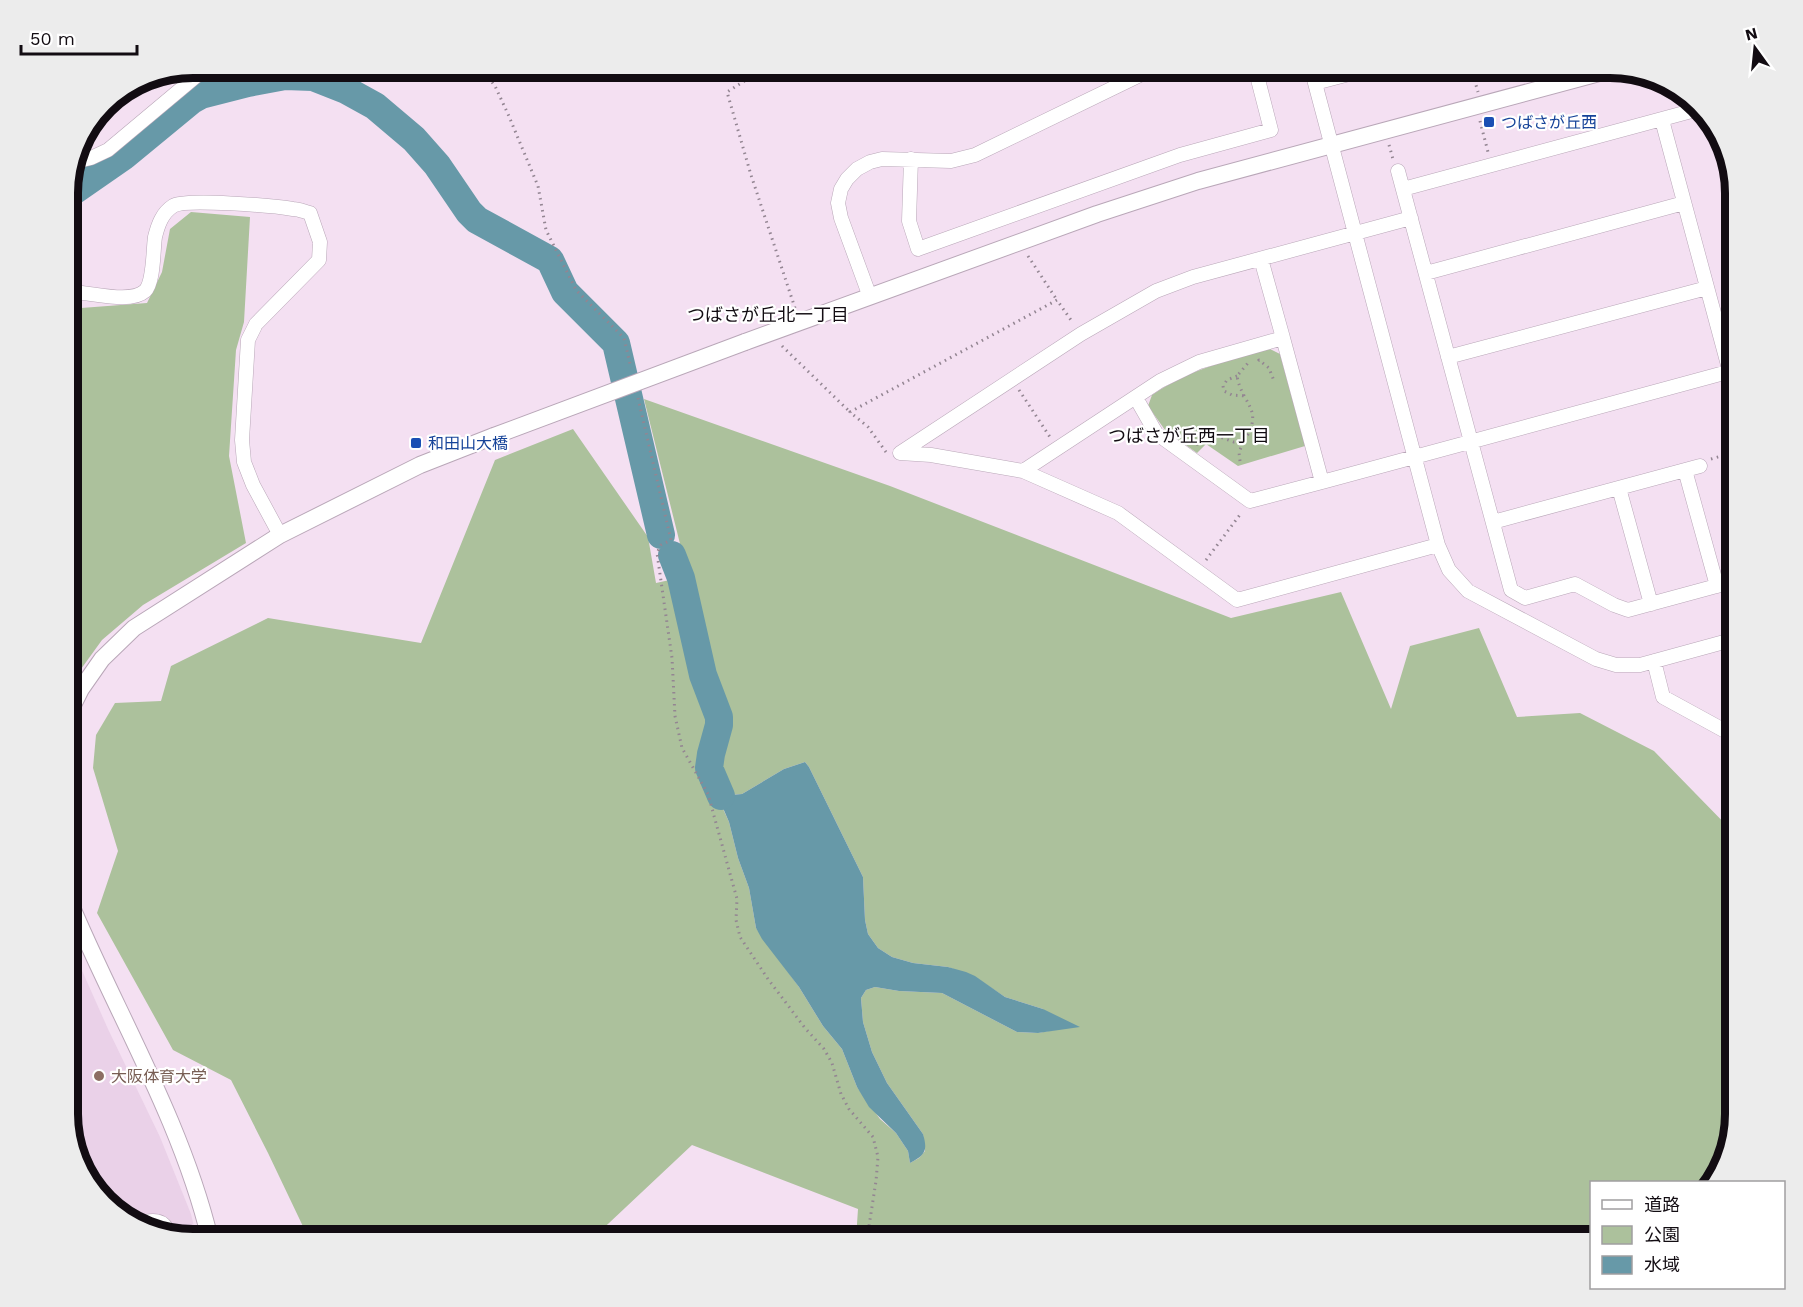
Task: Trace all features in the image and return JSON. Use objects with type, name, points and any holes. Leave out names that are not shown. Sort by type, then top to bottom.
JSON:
[{"type":"street","points":[[83,160],[108,150],[194,78]]},
{"type":"street","points":[[870,297],[841,218],[838,203],[841,189],[857,169],[882,159],[951,161],[975,155],[1134,78]]},
{"type":"street","points":[[911,159],[909,221],[918,249],[1180,155],[1271,130],[1258,78]]},
{"type":"street","points":[[1314,78],[1438,545],[1449,570],[1468,591],[1567,645],[1596,659],[1616,665],[1640,665],[1725,642]]},
{"type":"street","points":[[1315,83],[1333,78]]},
{"type":"street","points":[[78,695],[102,659],[134,628],[280,536],[420,465],[745,342],[1097,213],[1198,181],[1580,78]]},
{"type":"street","points":[[1403,189],[1691,112]]},
{"type":"street","points":[[1662,120],[1707,288],[1725,345]]},
{"type":"street","points":[[1398,171],[1510,590],[1525,598],[1575,584],[1628,610],[1725,584]]},
{"type":"street","points":[[78,293],[124,297],[145,291],[150,280],[156,235],[162,216],[175,205],[190,202],[246,205],[294,209],[310,213],[320,242],[319,260],[256,324],[248,340],[242,440],[244,462],[253,485],[280,536]]},
{"type":"street","points":[[1426,273],[1684,203]]},
{"type":"street","points":[[900,453],[1081,334],[1156,291],[1193,277],[1411,218]]},
{"type":"street","points":[[1261,259],[1322,482]]},
{"type":"street","points":[[1448,357],[1707,288]]},
{"type":"street","points":[[1023,471],[1160,381],[1199,362],[1283,338]]},
{"type":"street","points":[[1136,398],[1156,433],[1250,501],[1725,373]]},
{"type":"street","points":[[900,453],[931,455],[1023,471],[1118,513],[1237,600],[1438,545]]},
{"type":"street","points":[[1492,522],[1700,466]]},
{"type":"street","points":[[1685,470],[1717,586]]},
{"type":"street","points":[[1619,488],[1651,604]]},
{"type":"street","points":[[1654,661],[1663,697],[1725,731]]},
{"type":"street","points":[[78,922],[179,1140],[207,1229]]},
{"type":"lane","points":[[144,1218],[159,1217],[166,1221],[169,1226]]},
{"type":"path","points":[[489,78],[508,114],[538,186],[546,230],[576,290],[624,338],[632,373]]},
{"type":"path","points":[[749,78],[727,92],[751,176],[799,323]]},
{"type":"path","points":[[1473,78],[1491,166]]},
{"type":"path","points":[[1385,130],[1394,166],[1398,171]]},
{"type":"path","points":[[1019,242],[1081,334]]},
{"type":"path","points":[[850,412],[1056,300]]},
{"type":"path","points":[[772,333],[850,412],[868,427],[889,456],[900,453]]},
{"type":"path","points":[[1246,396],[1224,392],[1223,386],[1227,380],[1237,376],[1247,364],[1259,360],[1269,368],[1274,381]]},
{"type":"path","points":[[1237,376],[1253,415],[1251,429],[1239,452],[1240,461]]},
{"type":"path","points":[[1012,379],[1057,449]]},
{"type":"path","points":[[637,395],[671,540],[661,545],[657,553],[672,658],[675,716],[682,748],[708,794],[737,899],[736,920],[740,937],[804,1028],[824,1049],[832,1063],[841,1094],[849,1109],[873,1137],[878,1158],[868,1229]]},
{"type":"path","points":[[1187,455],[1203,438],[1212,434],[1234,441],[1244,441]]},
{"type":"path","points":[[1700,466],[1704,461],[1725,455]]},
{"type":"path","points":[[1198,571],[1250,501]]},
{"type":"shaded area","name":"大阪体育大学","points":[[78,962],[160,1137],[191,1214],[195,1229],[171,1227],[142,1217],[112,1195],[90,1165],[82,1144],[78,1121]]},
{"type":"green space","points":[[191,212],[250,217],[244,322],[236,350],[229,456],[246,543],[143,605],[102,640],[78,673],[78,308],[147,303],[162,272],[170,229]]},
{"type":"green space","points":[[1270,349],[1280,354],[1305,446],[1238,466],[1206,444],[1197,453],[1165,430],[1148,406],[1152,395],[1194,372]]},
{"type":"green space","points":[[644,399],[890,486],[1231,618],[1341,592],[1391,709],[1410,646],[1479,628],[1517,717],[1580,713],[1654,751],[1725,824],[1725,1114],[1723,1136],[1710,1171],[1703,1181],[1590,1181],[1590,1229],[857,1229],[858,1209],[692,1145],[603,1229],[304,1229],[231,1080],[173,1050],[97,913],[118,851],[93,768],[96,735],[115,703],[161,701],[171,666],[268,618],[421,643],[495,460],[573,429],[648,537],[656,583],[688,576]],"holes":[[[805,762],[863,877],[865,920],[868,934],[878,948],[892,957],[913,963],[948,967],[975,977],[1005,997],[1043,1009],[1054,1030],[1038,1033],[1017,1032],[942,993],[899,991],[875,987],[866,990],[861,998],[863,1022],[872,1052],[887,1083],[923,1134],[925,1151],[910,1163],[908,1151],[896,1133],[880,1119],[857,1087],[842,1049],[823,1026],[799,987],[756,928],[749,888],[738,858],[729,822],[720,802],[721,796],[742,794],[784,769]]]},
{"type":"water","points":[[805,762],[863,877],[865,920],[868,934],[878,948],[892,957],[913,963],[948,967],[966,972],[1005,997],[1043,1009],[1080,1027],[1038,1033],[1017,1032],[942,993],[899,991],[875,987],[866,990],[861,998],[863,1022],[872,1052],[887,1083],[923,1134],[924,1152],[910,1163],[908,1151],[896,1133],[869,1107],[857,1087],[842,1049],[823,1026],[799,987],[756,928],[749,888],[738,858],[729,822],[720,801],[721,796],[742,794],[784,769]]},
{"type":"waterway","points":[[78,188],[124,156],[192,100],[201,95],[274,78]]},
{"type":"waterway","points":[[316,78],[346,90],[375,106],[414,139],[437,165],[469,212],[477,220],[550,260],[565,292],[616,343],[661,535]]},
{"type":"waterway","points":[[672,555],[681,578],[703,675],[719,717],[709,768],[721,796]]},
{"type":"place","name":"つばさが丘西","points":[[1489,122]]},
{"type":"place","name":"和田山大橋","points":[[416,443]]},
{"type":"place","name":"大阪体育大学","points":[[99,1076]]},
{"type":"district","name":"つばさが丘北一丁目","points":[[768,314]]},
{"type":"district","name":"つばさが丘西一丁目","points":[[1189,435]]}]
